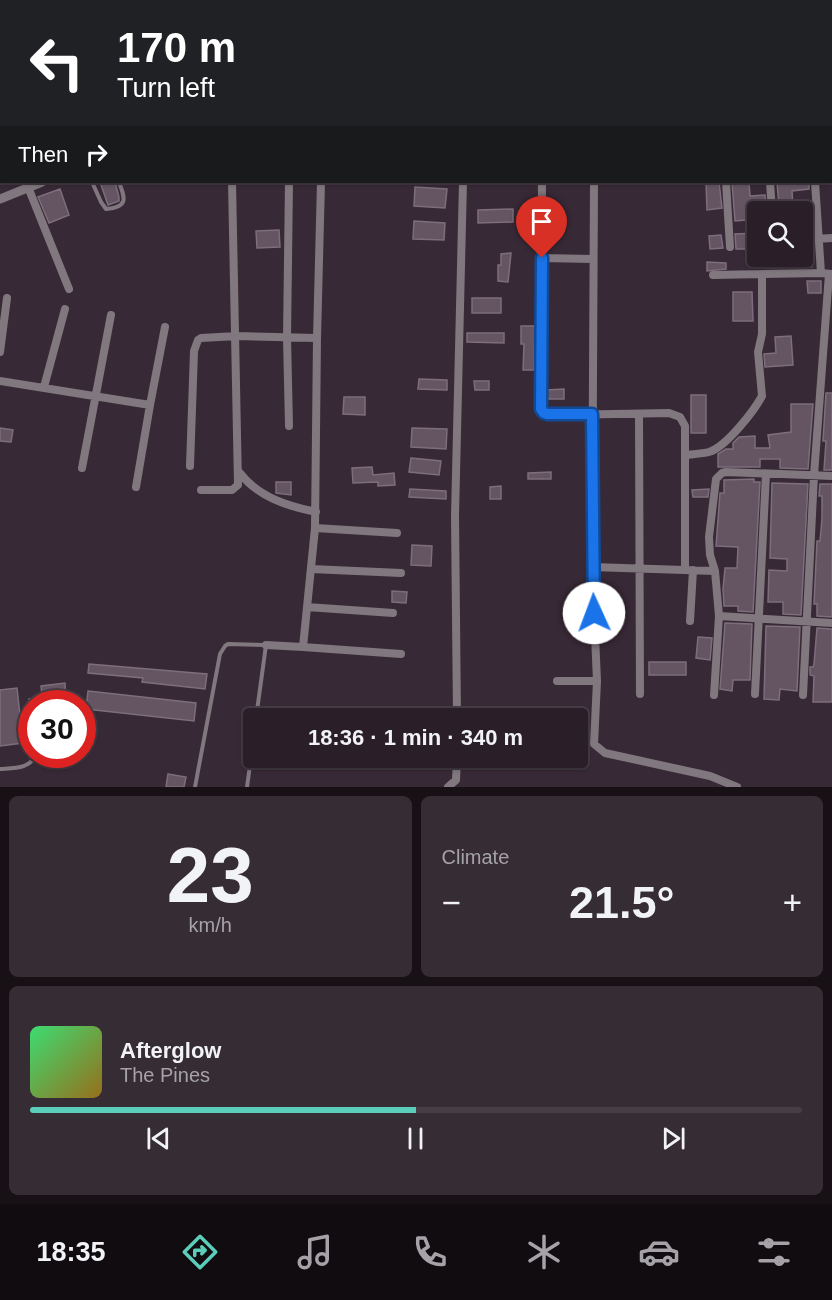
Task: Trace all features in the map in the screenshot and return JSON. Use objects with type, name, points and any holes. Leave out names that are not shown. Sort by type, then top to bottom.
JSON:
[{"type":"street","points":[[0,199],[39,183]]},
{"type":"street","points":[[201,490],[232,490],[238,485],[237,336],[233,299],[232,183]]},
{"type":"street","points":[[289,183],[287,338],[289,426]]},
{"type":"street","points":[[303,647],[316,512],[321,183]]},
{"type":"street","points":[[457,708],[456,516],[463,183]]},
{"type":"street","points":[[542,183],[541,409],[547,414],[669,413],[680,417],[685,426],[690,621]]},
{"type":"street","points":[[594,183],[592,567],[597,681],[594,744],[605,753],[710,776],[737,787]]},
{"type":"street","points":[[726,183],[730,247]]},
{"type":"street","points":[[770,183],[771,201]]},
{"type":"street","points":[[803,696],[814,475],[829,337],[827,274],[817,239],[814,183]]},
{"type":"street","points":[[28,187],[69,289]]},
{"type":"street","points":[[817,239],[832,238]]},
{"type":"street","points":[[542,258],[592,259]]},
{"type":"street","points":[[685,455],[715,449],[743,422],[762,396],[758,352],[762,334],[762,274]]},
{"type":"street","points":[[713,275],[827,274]]},
{"type":"street","points":[[0,352],[7,298]]},
{"type":"street","points":[[44,387],[65,309]]},
{"type":"street","points":[[82,468],[111,315]]},
{"type":"street","points":[[136,487],[165,327]]},
{"type":"street","points":[[190,466],[191,391],[195,344],[201,338],[237,336],[317,338]]},
{"type":"street","points":[[0,381],[150,405]]},
{"type":"street","points":[[639,414],[640,694]]},
{"type":"street","points":[[239,472],[269,497],[286,506],[316,512]]},
{"type":"street","points":[[714,695],[719,616],[709,537],[716,479],[726,472],[832,476]]},
{"type":"street","points":[[755,694],[766,474]]},
{"type":"street","points":[[315,528],[397,532]]},
{"type":"street","points":[[592,567],[715,571]]},
{"type":"street","points":[[311,569],[401,573]]},
{"type":"street","points":[[307,607],[393,613]]},
{"type":"street","points":[[719,616],[832,622]]},
{"type":"street","points":[[266,645],[401,654]]},
{"type":"street","points":[[557,681],[597,681]]},
{"type":"street","points":[[448,787],[456,780],[457,768]]},
{"type":"lane","points":[[93,183],[106,209],[122,204],[124,201],[125,196],[119,183]]},
{"type":"lane","points":[[195,787],[221,650],[225,646],[235,643],[266,645],[257,708]]},
{"type":"lane","points":[[0,770],[18,767]]},
{"type":"lane","points":[[247,787],[250,768]]},
{"type":"building","points":[[100,183],[115,183],[119,201],[108,205]]},
{"type":"building","points":[[706,183],[719,183],[722,208],[707,210]]},
{"type":"building","points":[[732,183],[749,183],[750,196],[765,195],[765,201],[747,201],[747,220],[735,221]]},
{"type":"building","points":[[777,183],[809,183],[809,189],[792,191],[793,201],[779,201]]},
{"type":"building","points":[[415,187],[447,189],[445,208],[414,206]]},
{"type":"building","points":[[60,189],[69,215],[49,223],[38,197]]},
{"type":"building","points":[[513,209],[513,222],[478,223],[478,210]]},
{"type":"building","points":[[414,221],[445,223],[444,240],[413,239]]},
{"type":"building","points":[[279,230],[280,247],[257,248],[256,231]]},
{"type":"building","points":[[747,233],[747,249],[736,249],[735,234]]},
{"type":"building","points":[[721,235],[723,248],[710,249],[709,236]]},
{"type":"building","points":[[511,253],[508,282],[498,281],[501,254]]},
{"type":"building","points":[[707,262],[726,263],[726,269],[707,271]]},
{"type":"building","points":[[807,281],[821,281],[821,293],[808,293]]},
{"type":"building","points":[[733,292],[752,292],[753,321],[733,321]]},
{"type":"building","points":[[472,298],[501,298],[501,313],[472,313]]},
{"type":"building","points":[[521,326],[535,326],[534,370],[523,370],[524,344],[521,344]]},
{"type":"building","points":[[467,333],[504,333],[504,343],[467,342]]},
{"type":"building","points":[[791,336],[793,365],[765,367],[764,354],[776,353],[775,337]]},
{"type":"building","points":[[419,379],[447,380],[447,390],[418,389]]},
{"type":"building","points":[[474,381],[489,381],[489,390],[475,390]]},
{"type":"building","points":[[564,389],[564,399],[546,399],[546,390]]},
{"type":"building","points":[[826,393],[832,393],[832,470],[824,470]]},
{"type":"building","points":[[691,395],[706,395],[706,433],[691,433]]},
{"type":"building","points":[[344,397],[365,397],[365,415],[343,414]]},
{"type":"building","points":[[791,404],[813,404],[808,469],[780,468],[780,459],[760,459],[760,467],[718,467],[718,454],[726,449],[733,449],[733,443],[739,437],[755,436],[755,448],[770,448],[768,435],[791,432]]},
{"type":"building","points":[[0,428],[13,430],[11,442],[0,441]]},
{"type":"building","points":[[412,428],[447,429],[446,449],[411,447]]},
{"type":"building","points":[[411,458],[441,461],[439,475],[409,472]]},
{"type":"building","points":[[372,467],[373,475],[394,473],[395,485],[378,486],[378,482],[353,483],[352,468]]},
{"type":"building","points":[[551,472],[551,479],[528,479],[528,473]]},
{"type":"building","points":[[754,479],[754,482],[760,482],[753,612],[738,611],[738,606],[724,606],[725,568],[737,568],[738,547],[716,546],[720,493],[724,493],[724,480]]},
{"type":"building","points":[[276,482],[291,482],[291,495],[276,493]]},
{"type":"building","points":[[772,483],[808,484],[801,615],[783,614],[783,602],[768,602],[769,570],[787,571],[787,559],[770,558]]},
{"type":"building","points":[[820,484],[832,484],[832,617],[817,616],[817,604],[814,604],[817,541],[820,541],[822,519]]},
{"type":"building","points":[[501,486],[501,499],[490,499],[490,487]]},
{"type":"building","points":[[410,489],[446,491],[446,499],[409,497]]},
{"type":"building","points":[[709,489],[708,497],[693,497],[692,490]]},
{"type":"building","points":[[412,545],[432,546],[431,566],[411,565]]},
{"type":"building","points":[[392,591],[407,592],[406,603],[392,602]]},
{"type":"building","points":[[725,623],[752,624],[750,680],[733,680],[732,691],[720,689]]},
{"type":"building","points":[[766,626],[800,627],[797,691],[780,689],[779,700],[764,699]]},
{"type":"building","points":[[817,628],[832,629],[832,702],[813,702],[814,676],[810,675],[810,667],[814,664]]},
{"type":"building","points":[[698,637],[712,638],[710,660],[696,658]]},
{"type":"building","points":[[649,662],[686,662],[686,675],[649,675]]},
{"type":"building","points":[[89,664],[207,674],[205,689],[142,682],[143,678],[88,673]]},
{"type":"building","points":[[65,683],[65,690],[41,690],[41,686]]},
{"type":"building","points":[[17,688],[18,744],[0,746],[0,690]]},
{"type":"building","points":[[96,692],[196,703],[194,721],[96,710]]},
{"type":"building","points":[[168,774],[186,777],[184,787],[166,787]]},
{"type":"route","points":[[542,258],[541,409],[547,414],[592,414],[594,613]]}]
